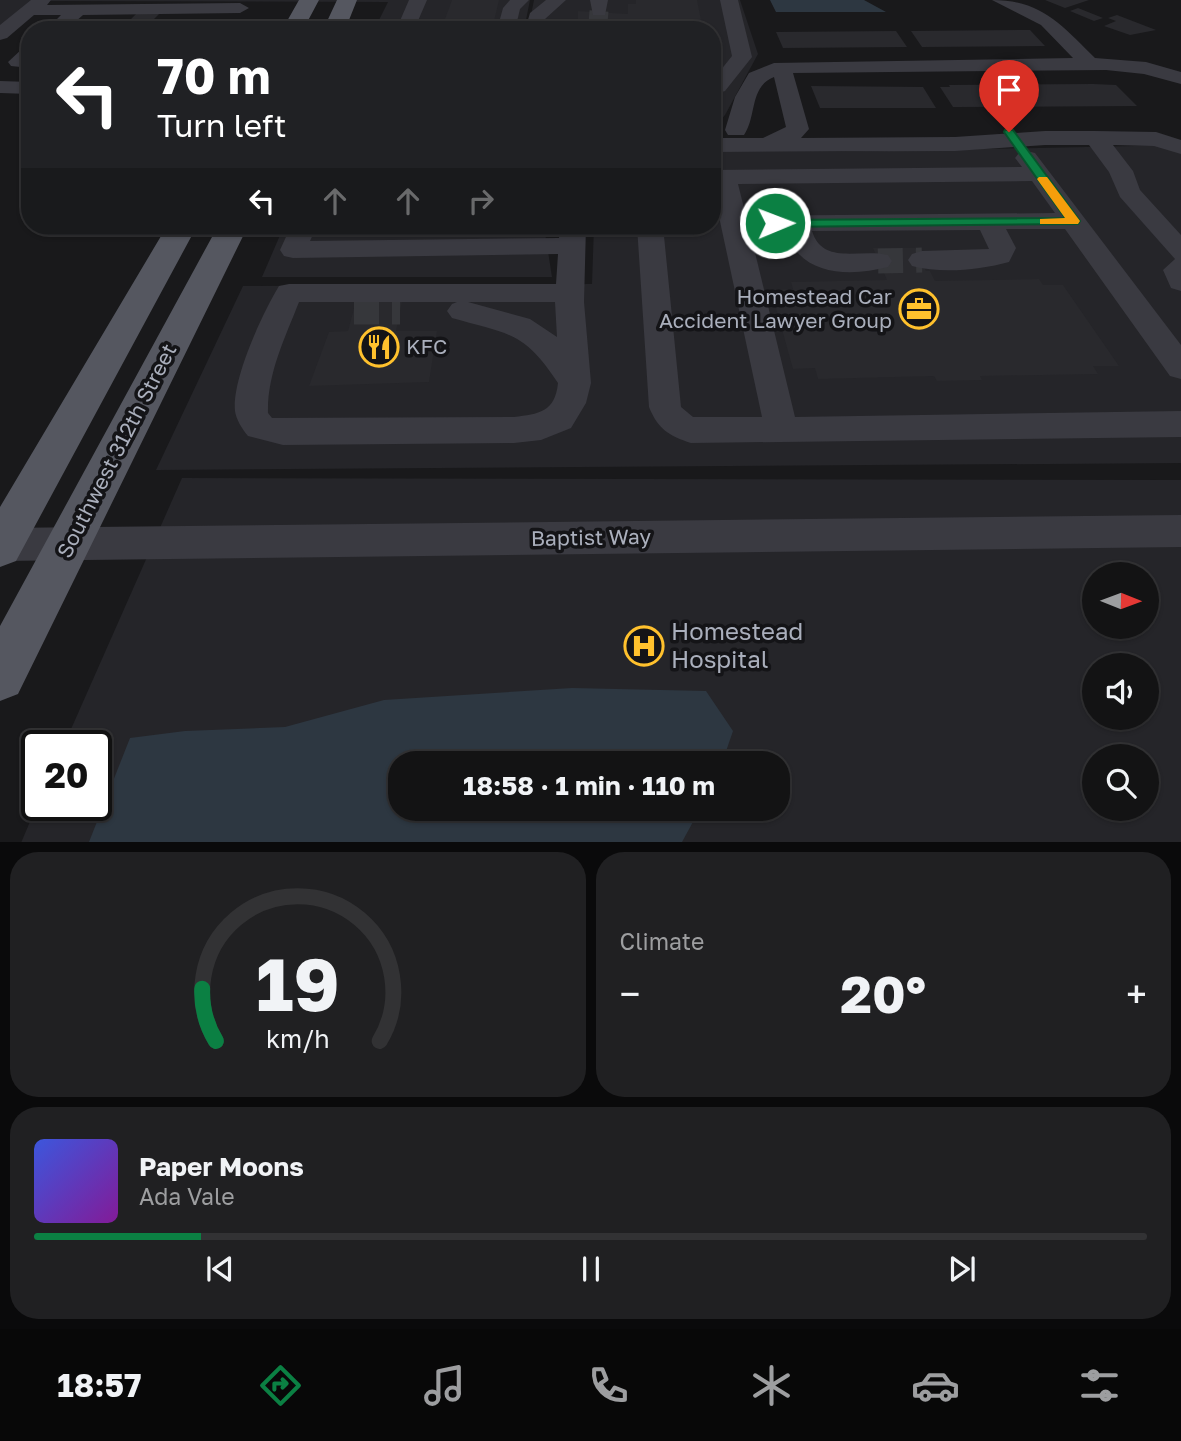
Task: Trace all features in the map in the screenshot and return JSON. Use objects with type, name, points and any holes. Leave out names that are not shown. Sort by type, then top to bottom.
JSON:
[{"type":"main road","points":[[297,21],[309,0]]},
{"type":"main road","points":[[338,21],[347,0]]},
{"type":"main road","points":[[1,546],[176,235]]},
{"type":"main road","name":"Southwest 312th Street","points":[[0,676],[228,235]]},
{"type":"street","points":[[409,21],[418,0]]},
{"type":"street","points":[[721,83],[742,57],[729,0]]},
{"type":"street","points":[[1001,0],[1047,21],[1090,64]]},
{"type":"street","points":[[509,21],[514,3]]},
{"type":"street","points":[[0,34],[36,5],[78,10],[241,4]]},
{"type":"street","points":[[229,21],[241,4]]},
{"type":"street","points":[[535,21],[536,17],[553,5]]},
{"type":"street","points":[[65,21],[78,10]]},
{"type":"street","points":[[736,130],[749,88],[756,77],[781,67],[1090,64],[1133,66],[1181,78]]},
{"type":"street","points":[[781,67],[798,129]]},
{"type":"street","points":[[0,87],[21,88]]},
{"type":"street","points":[[749,88],[769,87],[787,96]]},
{"type":"street","points":[[721,131],[969,127],[1013,137],[1181,368]]},
{"type":"street","points":[[762,145],[788,137],[798,129]]},
{"type":"street","points":[[721,145],[1013,137],[1156,139],[1181,147]]},
{"type":"street","points":[[1095,138],[1121,171],[1129,192],[1181,252]]},
{"type":"street","points":[[721,177],[1039,174]]},
{"type":"street","points":[[721,186],[734,224],[782,430]]},
{"type":"street","points":[[734,224],[1074,221]]},
{"type":"street","points":[[922,260],[977,260],[999,256],[1003,248],[989,222]]},
{"type":"street","points":[[796,223],[804,247],[820,259],[878,261]]},
{"type":"street","points":[[300,235],[293,250],[477,235]]},
{"type":"street","points":[[570,302],[289,293],[253,384],[250,407],[255,423],[267,430],[536,428],[558,420],[565,412],[575,383],[570,302],[572,235]]},
{"type":"street","points":[[651,235],[665,407],[669,418],[682,427],[691,430],[782,430],[1181,424]]},
{"type":"street","points":[[1181,266],[1177,270],[1181,282]]},
{"type":"street","points":[[400,312],[462,311],[570,302]]},
{"type":"street","points":[[462,311],[519,326],[535,334],[551,350],[575,383]]},
{"type":"street","points":[[281,312],[354,312]]},
{"type":"street","name":"Baptist Way","points":[[1,546],[1181,531]]},
{"type":"shaded area","points":[[0,0],[530,0],[526,21],[378,21],[388,2],[49,1],[0,39]]},
{"type":"shaded area","points":[[534,0],[740,0],[758,54],[721,120],[721,21],[530,21]]},
{"type":"shaded area","points":[[770,0],[864,0],[886,12],[776,12]]},
{"type":"shaded area","points":[[1181,145],[1181,463],[156,470],[243,286],[592,284],[594,235],[721,235],[721,152]]},
{"type":"shaded area","points":[[280,235],[545,235],[552,277],[262,277]]},
{"type":"shaded area","name":"Homestead Hospital","points":[[182,478],[1181,480],[1181,842],[21,842],[30,821],[112,821],[112,730],[71,730]]},
{"type":"shaded area","points":[[572,688],[706,691],[733,731],[726,751],[388,751],[388,821],[693,821],[682,842],[89,842],[97,821],[112,821],[112,784],[130,738],[185,731],[285,727],[384,700]]},
{"type":"building","points":[[452,0],[499,0],[494,21],[444,21]]},
{"type":"building","points":[[636,0],[697,0],[701,21],[578,21],[578,11],[628,14],[628,4],[636,4]]},
{"type":"building","points":[[1045,0],[1089,0],[1065,8]]},
{"type":"building","points":[[1078,8],[1103,18],[1094,21],[1070,11]]},
{"type":"building","points":[[139,11],[162,11],[152,21],[129,21]]},
{"type":"building","points":[[1117,15],[1156,30],[1130,35],[1104,26],[1116,21],[1108,18]]},
{"type":"building","points":[[1030,30],[1045,46],[922,47],[911,31]]},
{"type":"building","points":[[896,31],[907,47],[783,48],[776,32]]},
{"type":"building","points":[[949,85],[1116,85],[1137,106],[953,107],[940,87],[950,87]]},
{"type":"building","points":[[811,86],[923,87],[936,108],[820,108]]},
{"type":"building","points":[[873,248],[915,248],[926,271],[930,271],[935,281],[1039,279],[1043,285],[1063,285],[1119,366],[1093,366],[1098,374],[980,376],[982,380],[937,381],[934,376],[818,379],[815,368],[793,369],[771,290],[793,289],[791,282],[887,280]]},
{"type":"building","name":"KFC","points":[[356,301],[402,301],[396,331],[437,331],[429,382],[309,386],[329,332],[348,331]]},
{"type":"tunnel","points":[[598,21],[599,11]]},
{"type":"tunnel","points":[[878,261],[922,260]]},
{"type":"tunnel","points":[[354,312],[400,312]]},
{"type":"slow traffic","points":[[1043,179],[1074,221],[1044,221]]},
{"type":"place","name":"Homestead Car Accident Lawyer Group","points":[[919,309]]},
{"type":"place","name":"KFC","points":[[379,347]]},
{"type":"place","name":"Homestead Hospital","points":[[644,646]]},
{"type":"route","points":[[775,223],[1074,221],[1009,132]]}]
